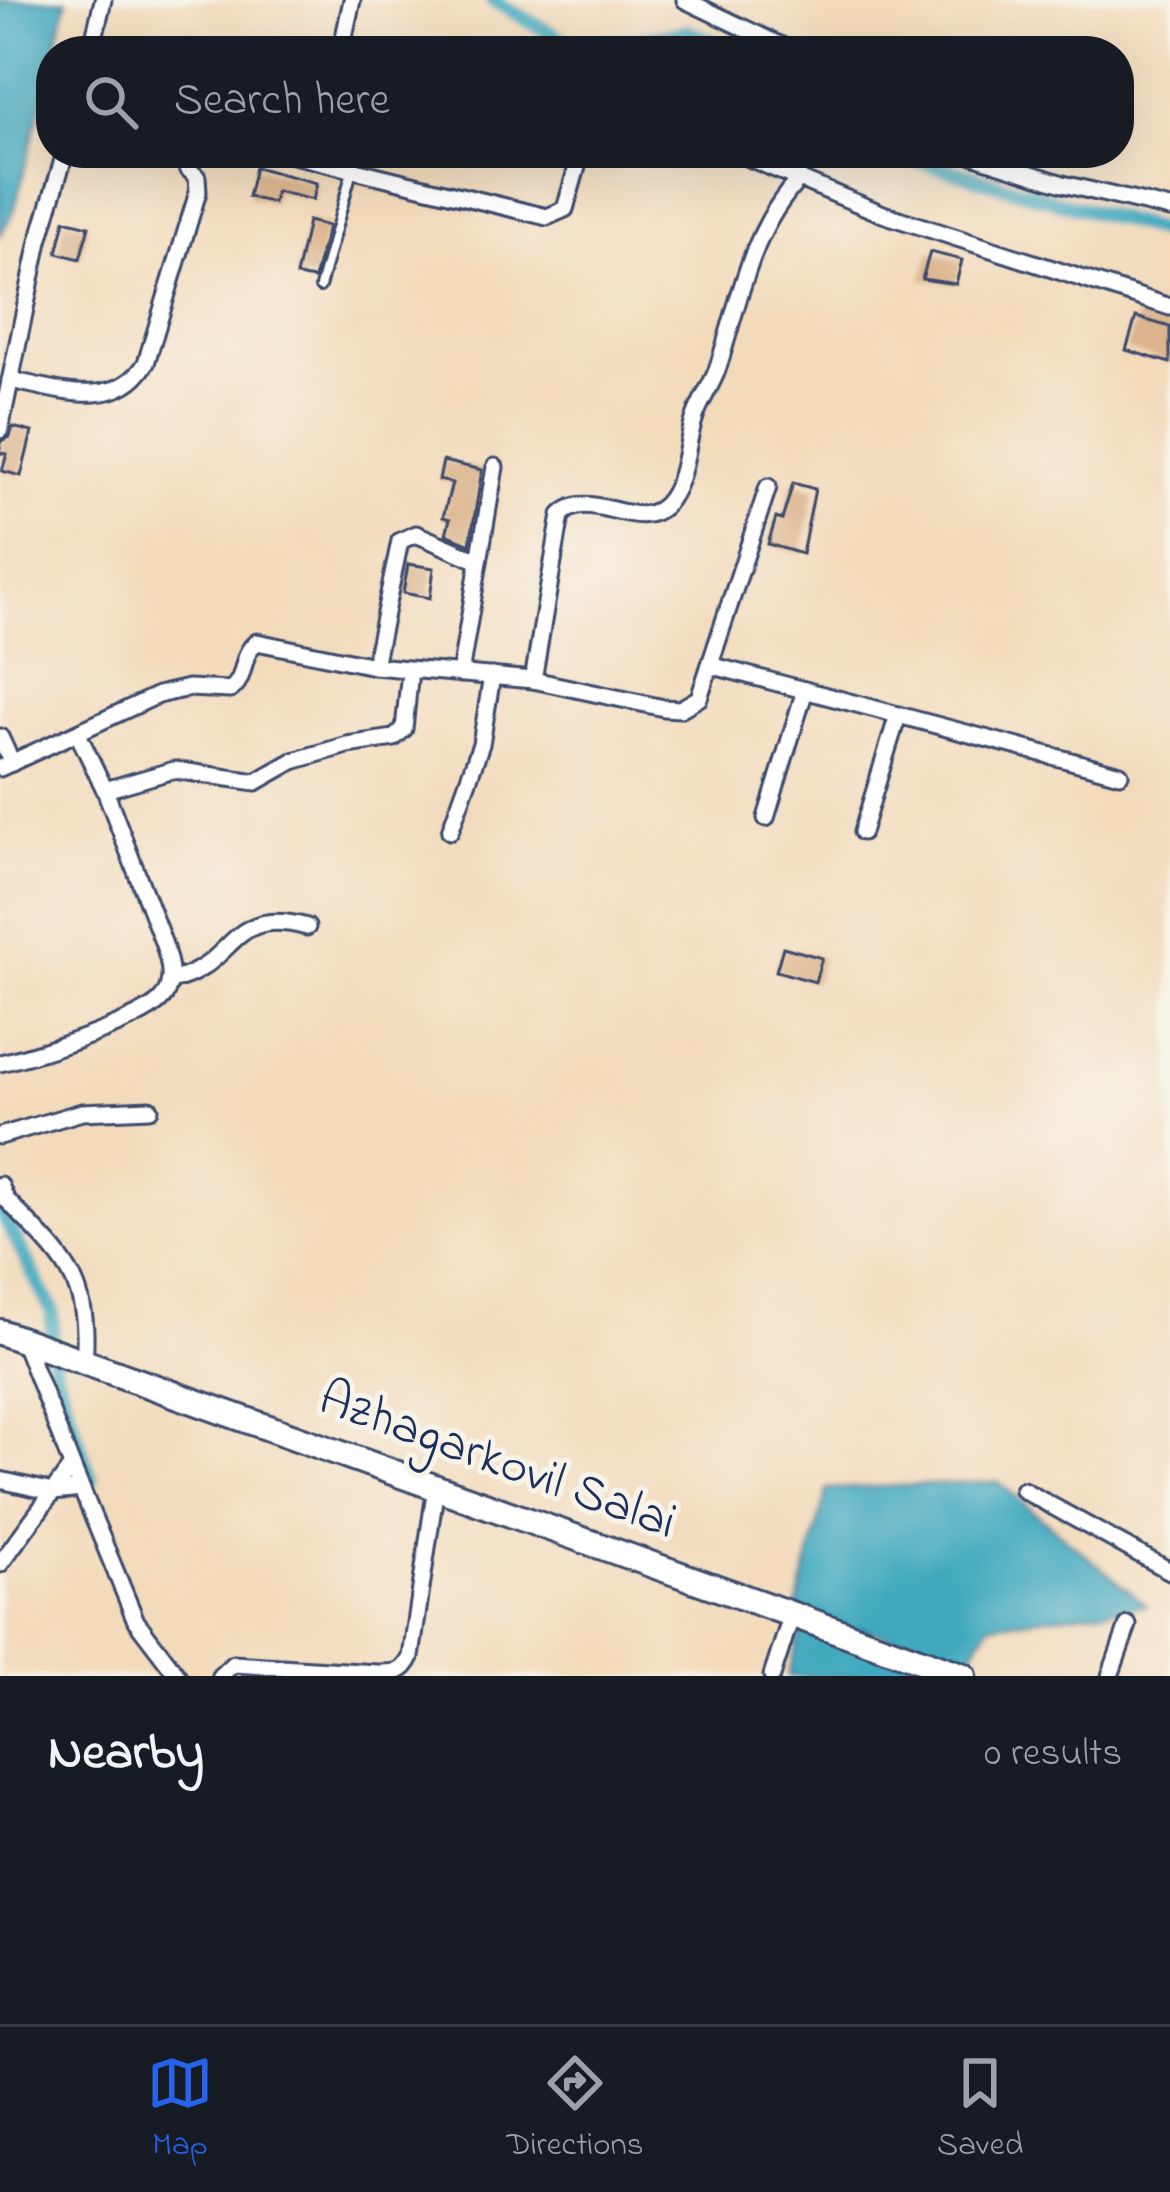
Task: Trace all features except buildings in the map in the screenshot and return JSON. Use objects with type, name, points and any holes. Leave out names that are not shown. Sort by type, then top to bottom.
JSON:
[{"type":"main road","name":"Azhagarkovil Salai","points":[[44,1347],[964,1676]]},
{"type":"street","points":[[96,36],[104,0]]},
{"type":"street","points":[[344,36],[352,0]]},
{"type":"street","points":[[685,0],[761,36]]},
{"type":"street","points":[[0,430],[39,241],[60,168]]},
{"type":"street","points":[[10,380],[81,394],[119,389],[136,380],[146,363],[198,192],[198,182],[189,168]]},
{"type":"street","points":[[347,168],[547,217],[565,209],[576,168]]},
{"type":"street","points":[[775,168],[883,214],[1170,307]]},
{"type":"street","points":[[1013,168],[1170,209]]},
{"type":"street","points":[[533,680],[560,515],[566,509],[593,506],[649,514],[662,509],[672,496],[693,421],[713,380],[757,243],[769,215],[800,178]]},
{"type":"street","points":[[460,674],[495,467]]},
{"type":"street","points":[[0,737],[6,765],[158,695],[188,688],[230,690],[241,681],[246,654],[257,642],[410,671],[533,680],[680,709],[699,698],[768,487]]},
{"type":"street","points":[[374,666],[400,542],[416,534],[479,561]]},
{"type":"street","points":[[710,665],[1120,774]]},
{"type":"street","points":[[105,790],[174,770],[256,782],[293,761],[347,745],[394,738],[404,729],[410,671]]},
{"type":"street","points":[[450,831],[482,744],[492,676]]},
{"type":"street","points":[[766,818],[805,690]]},
{"type":"street","points":[[862,832],[898,715]]},
{"type":"street","points":[[0,1063],[154,1008],[170,981],[163,942],[105,790],[78,734]]},
{"type":"street","points":[[170,981],[200,972],[248,926],[264,920],[307,927]]},
{"type":"street","points":[[0,1136],[82,1112],[150,1109]]},
{"type":"street","points":[[0,1185],[76,1279],[85,1310],[44,1347],[72,1466],[136,1621],[178,1676]]},
{"type":"street","points":[[0,1564],[72,1466]]},
{"type":"street","points":[[0,1480],[53,1492],[82,1490]]},
{"type":"street","points":[[220,1676],[233,1664],[377,1673],[397,1673],[406,1667],[436,1486]]},
{"type":"street","points":[[1023,1490],[1170,1571]]},
{"type":"street","points":[[0,1533],[19,1537]]},
{"type":"street","points":[[772,1676],[791,1617]]},
{"type":"street","points":[[1110,1676],[1128,1625]]},
{"type":"lane","points":[[320,287],[352,170]]},
{"type":"water","points":[[0,0],[67,0],[59,36],[36,36],[36,124],[14,211],[0,235]]},
{"type":"water","points":[[998,1482],[1146,1605],[990,1624],[968,1661],[858,1627],[936,1676],[788,1676],[800,1633],[836,1640],[797,1607],[827,1489]]},
{"type":"waterway","points":[[492,0],[556,36]]},
{"type":"waterway","points":[[660,36],[688,32],[699,36]]},
{"type":"waterway","points":[[943,168],[1170,234]]},
{"type":"waterway","points":[[0,1209],[52,1311],[53,1365],[91,1480]]}]
